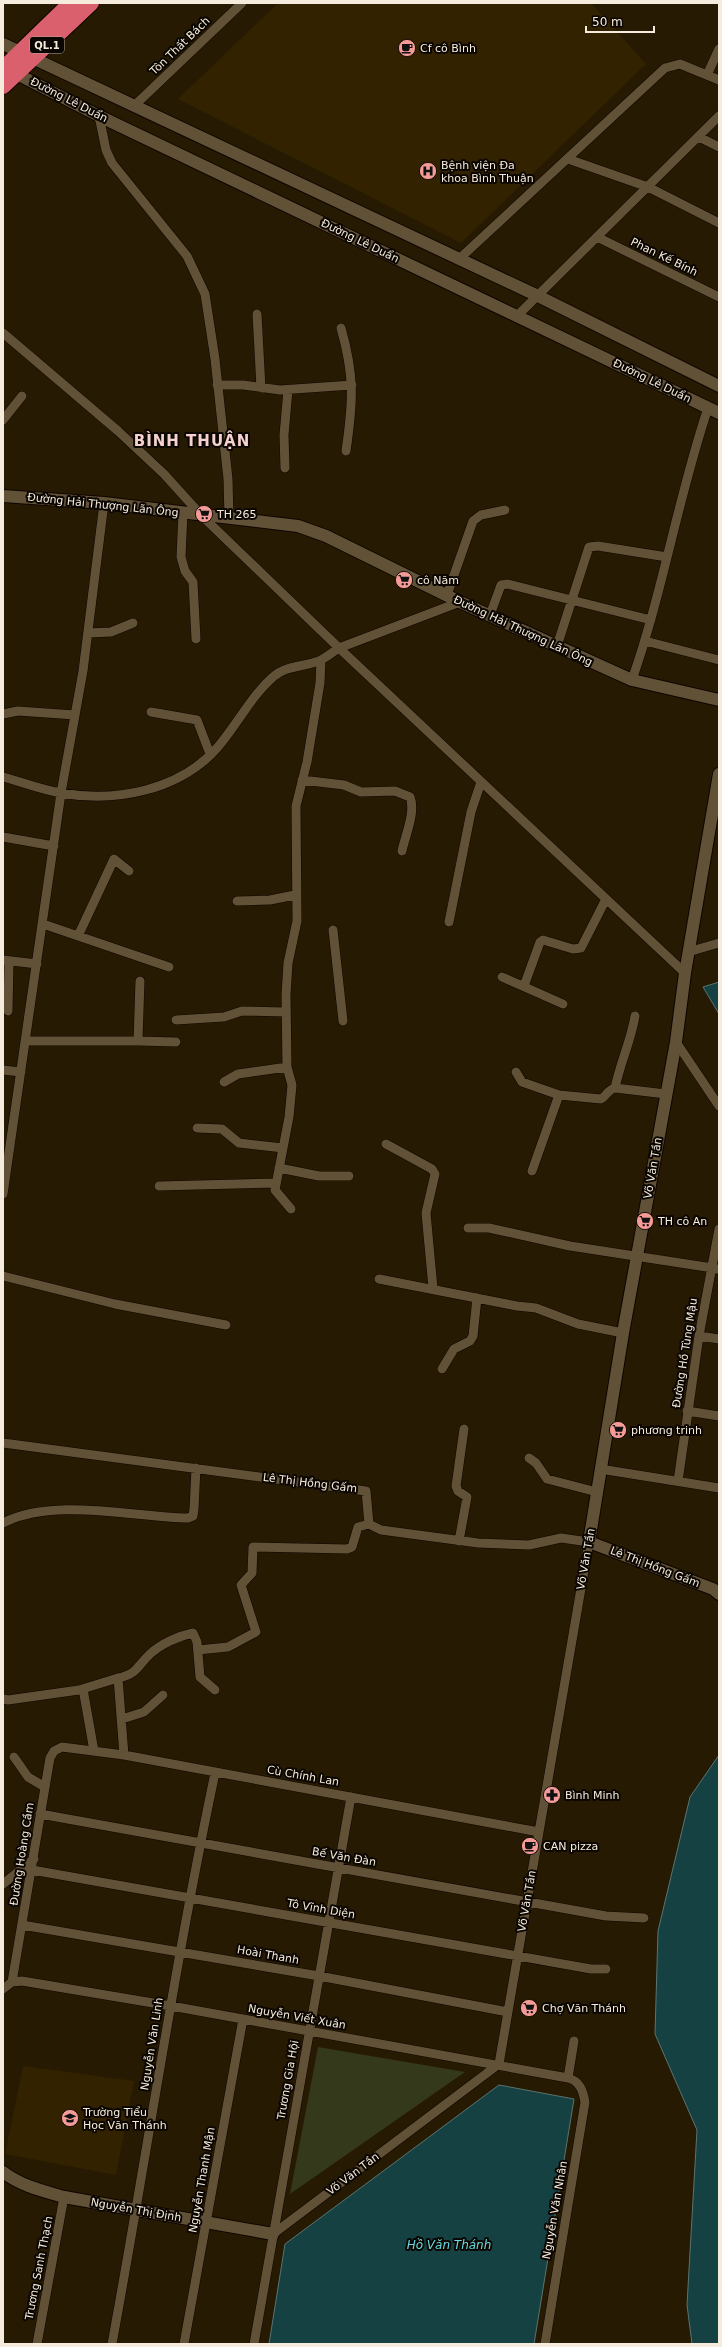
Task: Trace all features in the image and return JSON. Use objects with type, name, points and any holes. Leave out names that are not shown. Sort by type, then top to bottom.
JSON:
[{"type":"highway","name":"QL.1","points":[[27,55],[71,3]]},
{"type":"highway","name":"QL.1","points":[[3,86],[7,69],[27,55],[91,3]]},
{"type":"street","name":"Tôn Thất Bách","points":[[134,106],[242,3]]},
{"type":"street","name":"Đường Lê Duẩn","points":[[3,44],[458,260],[538,296],[719,386]]},
{"type":"street","points":[[707,75],[719,49]]},
{"type":"street","points":[[458,260],[665,68],[680,64],[719,80]]},
{"type":"street","name":"Đường Lê Duẩn","points":[[7,69],[99,116],[719,413]]},
{"type":"street","points":[[99,116],[106,150],[112,163],[157,220],[180,246],[199,278],[209,312],[228,478],[229,518]]},
{"type":"street","points":[[518,316],[719,116]]},
{"type":"street","points":[[698,137],[719,147]]},
{"type":"street","points":[[568,159],[648,187],[719,222]]},
{"type":"street","name":"Phan Kế Bính","points":[[598,237],[719,298]]},
{"type":"street","points":[[257,314],[261,388]]},
{"type":"street","points":[[341,328],[350,359],[352,385],[352,409],[346,451]]},
{"type":"street","points":[[3,333],[118,432],[164,474],[202,516],[339,648],[685,973]]},
{"type":"street","points":[[217,386],[288,390],[352,385]]},
{"type":"street","points":[[284,468],[284,435],[288,390]]},
{"type":"street","points":[[3,420],[22,396]]},
{"type":"street","points":[[632,680],[651,620],[690,462],[708,408]]},
{"type":"street","name":"Đường Hải Thượng Lãn Ông","points":[[3,496],[104,504],[202,516],[290,524],[306,528],[447,596],[632,680],[719,700]]},
{"type":"street","points":[[3,1194],[61,793],[88,633],[104,504]]},
{"type":"street","points":[[447,596],[473,522],[481,515],[505,510]]},
{"type":"street","points":[[183,513],[181,557],[185,571],[193,582],[196,639]]},
{"type":"street","points":[[557,646],[589,548],[598,546],[667,557]]},
{"type":"street","points":[[490,615],[498,589],[504,584],[651,620]]},
{"type":"street","points":[[3,777],[61,793],[111,795],[151,788],[187,773],[210,754],[272,677],[282,671],[321,660],[339,648],[460,602]]},
{"type":"street","points":[[88,633],[111,632],[133,623]]},
{"type":"street","points":[[645,641],[719,660]]},
{"type":"street","points":[[291,1209],[275,1190],[275,1183],[289,1117],[292,1085],[287,1067],[286,978],[297,921],[295,895],[296,806],[320,683],[321,660]]},
{"type":"street","points":[[3,714],[18,711],[75,715]]},
{"type":"street","points":[[151,712],[197,720],[210,754]]},
{"type":"street","name":"Võ Văn Tần","points":[[273,2234],[499,2064],[589,1542],[623,1334],[676,1042],[688,952],[715,822],[719,774]]},
{"type":"street","points":[[302,780],[344,786],[361,792],[395,791],[410,797],[412,803],[411,813],[402,851]]},
{"type":"street","points":[[449,922],[471,812],[481,782]]},
{"type":"street","points":[[3,837],[54,846]]},
{"type":"street","points":[[78,936],[114,860],[129,871]]},
{"type":"street","points":[[237,901],[270,900],[295,895]]},
{"type":"street","points":[[524,986],[540,942],[543,940],[573,949],[581,948],[606,899]]},
{"type":"street","points":[[43,924],[169,967]]},
{"type":"street","points":[[332,930],[343,1022]]},
{"type":"street","points":[[688,952],[719,943]]},
{"type":"street","points":[[8,1011],[6,960],[37,964]]},
{"type":"street","points":[[502,977],[563,1004]]},
{"type":"street","points":[[138,1041],[140,981]]},
{"type":"street","points":[[176,1020],[224,1017],[242,1011],[286,1012]]},
{"type":"street","points":[[615,1088],[619,1068],[632,1034],[635,1016]]},
{"type":"street","points":[[26,1041],[176,1042]]},
{"type":"street","points":[[676,1042],[719,1106]]},
{"type":"street","points":[[224,1082],[238,1074],[287,1067]]},
{"type":"street","points":[[3,1070],[21,1072]]},
{"type":"street","points":[[516,1072],[522,1082],[559,1095],[601,1099],[608,1091],[615,1088],[666,1094]]},
{"type":"street","points":[[532,1171],[559,1095]]},
{"type":"street","points":[[3,1128],[13,1131]]},
{"type":"street","points":[[197,1128],[222,1129],[239,1143],[283,1148]]},
{"type":"street","points":[[386,1144],[432,1169],[435,1174],[426,1213],[433,1288]]},
{"type":"street","points":[[279,1168],[310,1175],[348,1176]]},
{"type":"street","points":[[159,1186],[275,1183]]},
{"type":"street","points":[[468,1228],[489,1228],[570,1246],[715,1269]]},
{"type":"street","name":"Đường Hồ Tùng Mậu","points":[[678,1481],[699,1336],[715,1269],[719,1229]]},
{"type":"street","points":[[3,1276],[115,1304],[226,1325]]},
{"type":"street","points":[[379,1279],[536,1308],[578,1324],[623,1334]]},
{"type":"street","points":[[442,1369],[454,1349],[470,1341],[473,1336],[477,1298]]},
{"type":"street","points":[[699,1336],[719,1339]]},
{"type":"street","points":[[687,1411],[719,1416]]},
{"type":"street","points":[[460,1541],[467,1497],[458,1491],[456,1486],[464,1429]]},
{"type":"street","name":"Lê Thị Hồng Gấm","points":[[3,1443],[366,1490],[370,1524],[381,1530],[460,1541],[529,1545],[561,1538],[589,1542],[713,1589],[719,1594]]},
{"type":"street","points":[[529,1458],[536,1463],[547,1479],[597,1492]]},
{"type":"street","points":[[3,1523],[15,1517],[32,1513],[67,1510],[188,1518],[193,1516],[196,1468]]},
{"type":"street","points":[[600,1469],[719,1488]]},
{"type":"street","points":[[198,1650],[228,1647],[256,1632],[241,1585],[252,1573],[253,1547],[347,1549],[352,1547],[354,1543],[358,1527],[370,1524]]},
{"type":"street","points":[[3,1698],[8,1700],[83,1689],[133,1674],[152,1652],[185,1634],[193,1633],[196,1637],[200,1677],[215,1690]]},
{"type":"street","points":[[118,1678],[124,1755]]},
{"type":"street","points":[[83,1689],[94,1751]]},
{"type":"street","points":[[122,1719],[144,1712],[163,1695]]},
{"type":"street","name":"Cù Chính Lan","points":[[62,1747],[124,1755],[539,1832]]},
{"type":"street","name":"Đường Hoàng Cầm","points":[[12,1982],[50,1758],[54,1751],[62,1747]]},
{"type":"street","points":[[14,1757],[28,1777],[45,1787]]},
{"type":"street","name":"Nguyễn Văn Linh","points":[[112,2344],[137,2211],[189,1898],[215,1773]]},
{"type":"street","name":"Trương Gia Hội","points":[[254,2344],[351,1797]]},
{"type":"street","name":"Bế Văn Đàn","points":[[40,1814],[606,1916],[644,1918]]},
{"type":"street","points":[[3,1884],[34,1859]]},
{"type":"street","name":"Tô Vĩnh Diện","points":[[32,1870],[591,1969],[606,1969]]},
{"type":"street","name":"Hoài Thanh","points":[[22,1925],[319,1976],[508,2012]]},
{"type":"street","name":"Nguyễn Viết Xuân","points":[[12,1982],[22,1981],[171,2006],[309,2032],[499,2064],[572,2079]]},
{"type":"street","points":[[3,1989],[12,1982]]},
{"type":"street","name":"Nguyễn Thanh Mận","points":[[184,2344],[243,2019]]},
{"type":"street","points":[[572,2079],[574,2041]]},
{"type":"street","name":"Nguyễn Văn Nhân","points":[[545,2344],[585,2102],[584,2094],[572,2079]]},
{"type":"street","name":"Nguyễn Thị Định","points":[[3,2172],[14,2180],[35,2189],[64,2197],[273,2234]]},
{"type":"street","name":"Trương Sanh Thạch","points":[[37,2344],[64,2197]]},
{"type":"shaded area","name":"Bệnh viện Đa khoa Bình Thuận","points":[[278,3],[591,3],[646,64],[461,243],[178,99]]},
{"type":"shaded area","name":"Trường Tiểu Học Văn Thánh","points":[[23,2066],[134,2081],[116,2175],[5,2154]]},
{"type":"green space","points":[[318,2047],[465,2072],[290,2194]]},
{"type":"water","points":[[719,982],[719,1014],[703,987]]},
{"type":"water","points":[[719,1755],[719,2344],[692,2344],[687,2305],[697,2130],[655,2034],[658,1931],[690,1797]]},
{"type":"water","name":"Hồ Văn Thánh","points":[[499,2085],[574,2099],[534,2344],[269,2344],[285,2244]]},
{"type":"place","name":"Cf cô Bình","points":[[407,48]]},
{"type":"place","name":"Bệnh viện Đa khoa Bình Thuận","points":[[428,171]]},
{"type":"place","name":"TH 265","points":[[204,514]]},
{"type":"place","name":"cô Năm","points":[[404,580]]},
{"type":"place","name":"TH cô An","points":[[645,1221]]},
{"type":"place","name":"phương trinh","points":[[618,1430]]},
{"type":"place","name":"Bình Minh","points":[[552,1795]]},
{"type":"place","name":"CAN pizza","points":[[530,1846]]},
{"type":"place","name":"Chợ Văn Thánh","points":[[529,2008]]},
{"type":"place","name":"Trường Tiểu Học Văn Thánh","points":[[70,2118]]},
{"type":"district","name":"BÌNH THUẬN","points":[[192,441]]}]
